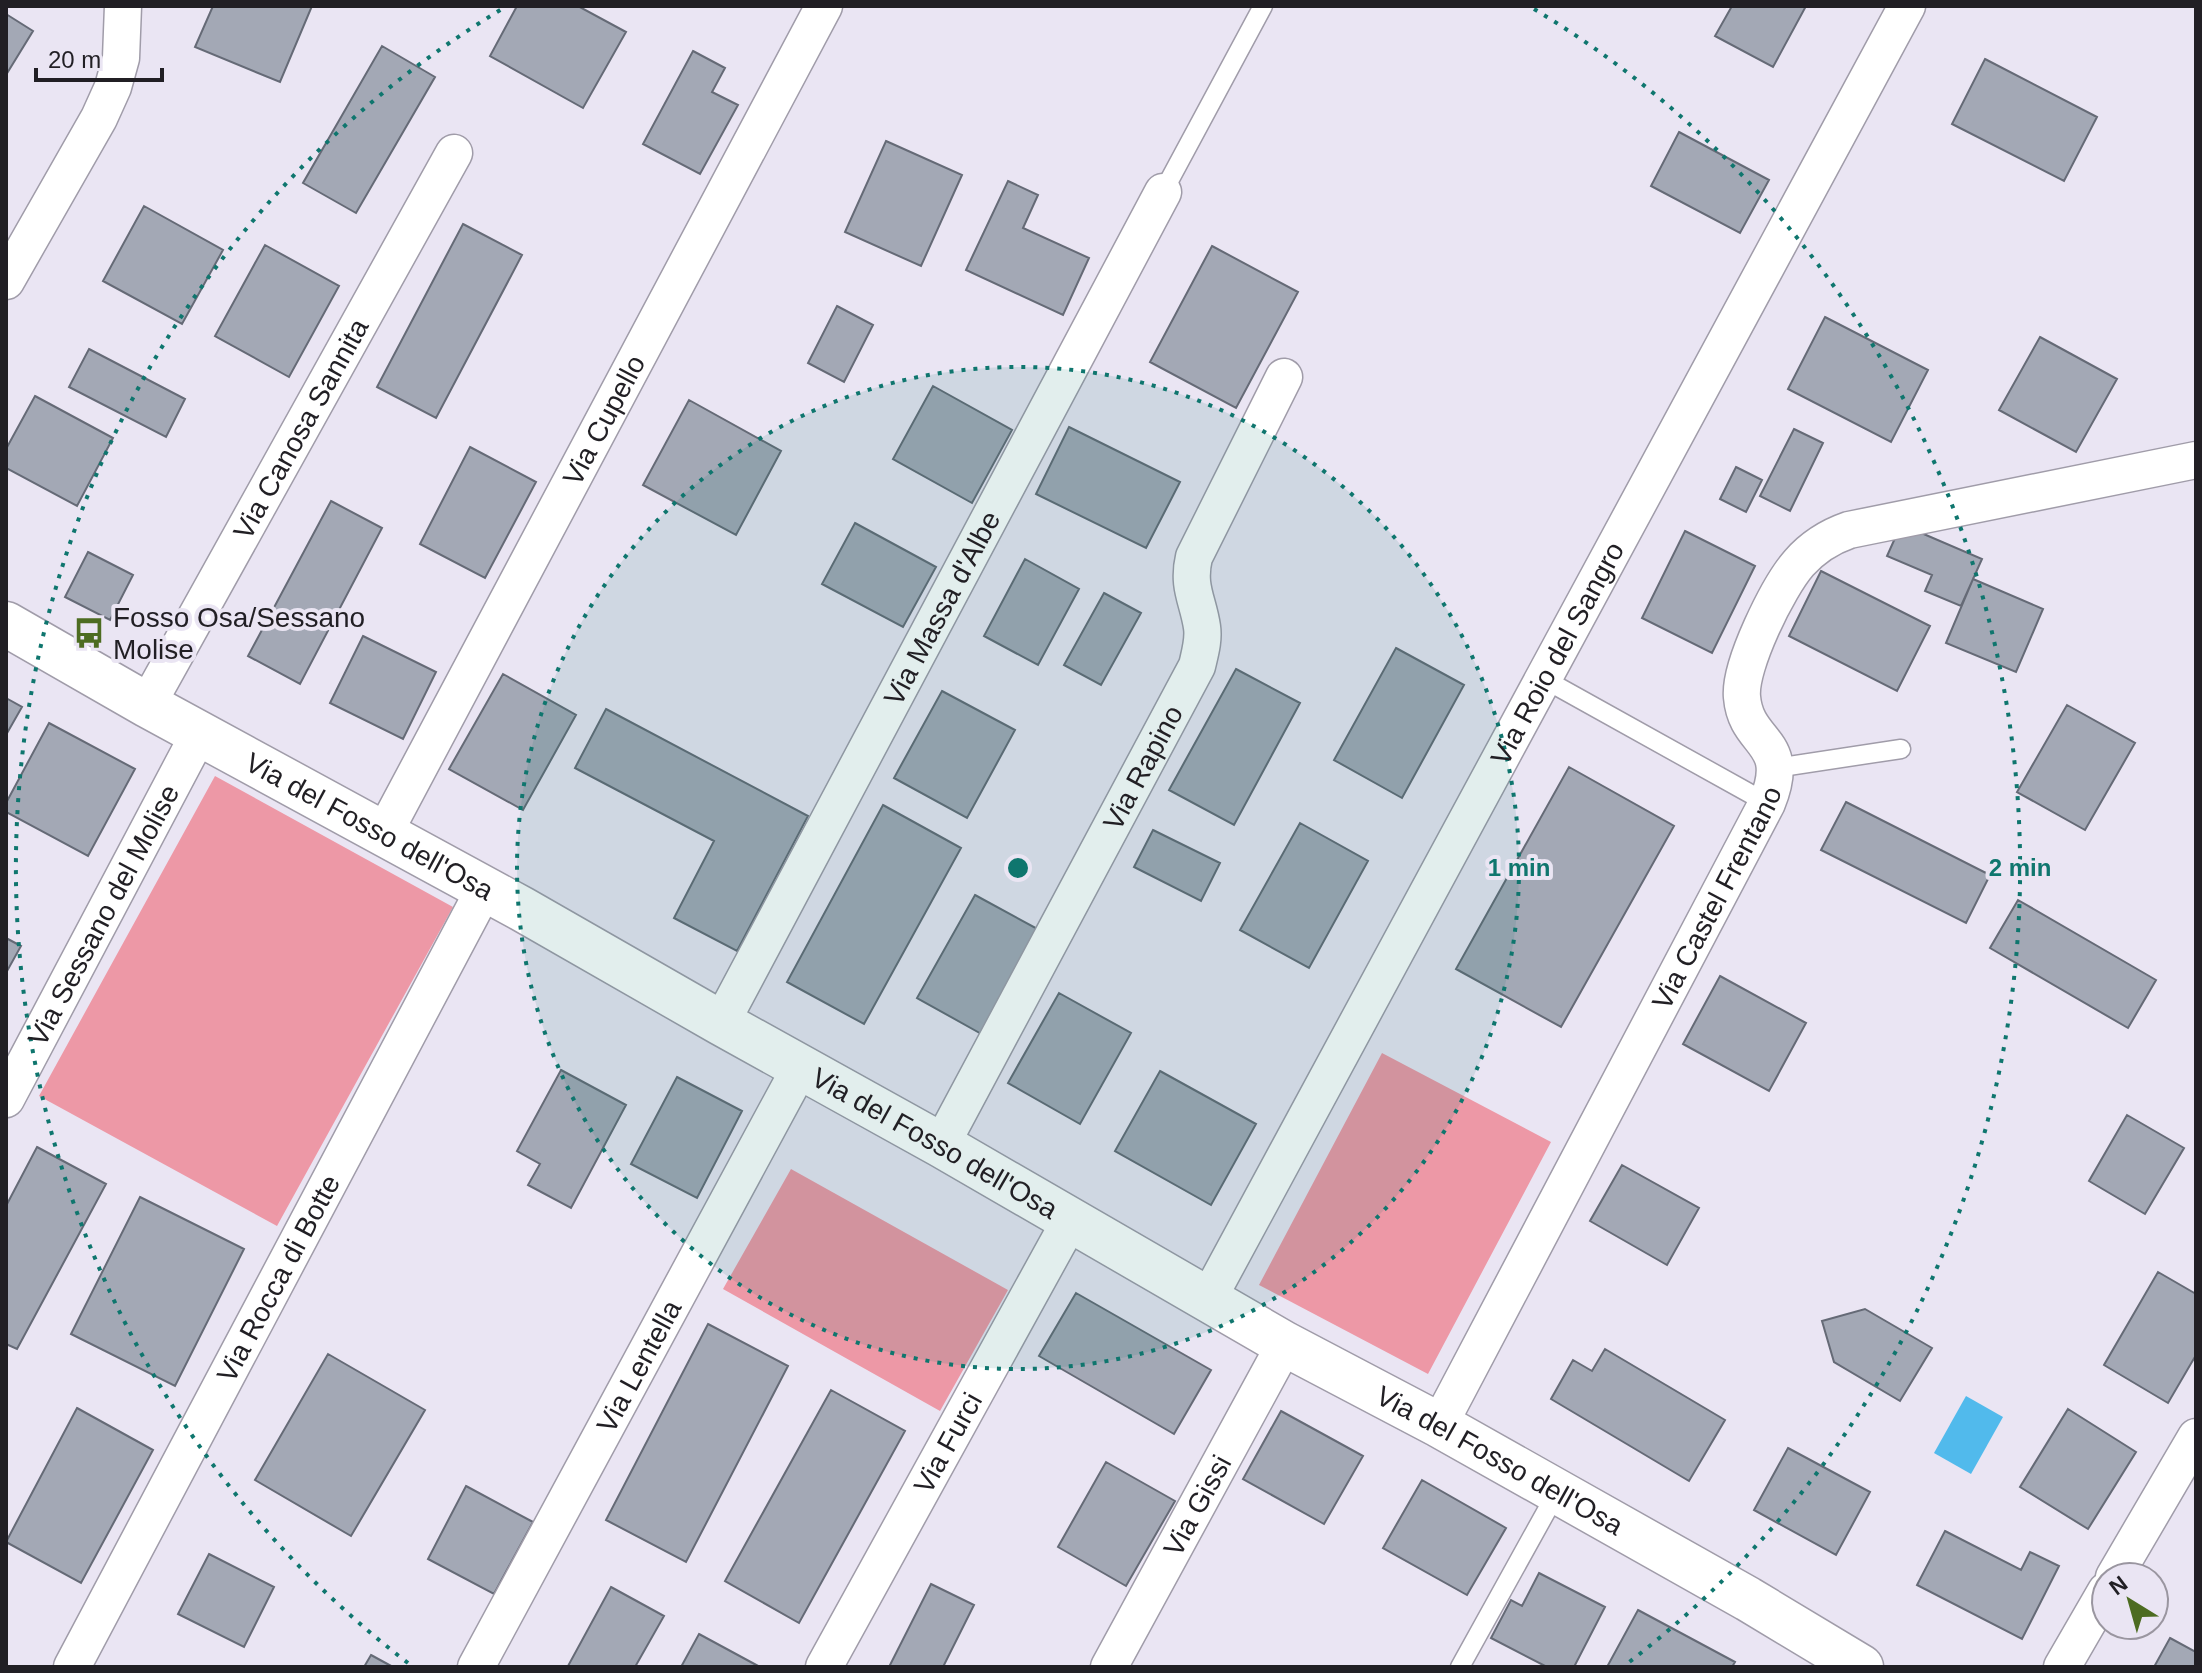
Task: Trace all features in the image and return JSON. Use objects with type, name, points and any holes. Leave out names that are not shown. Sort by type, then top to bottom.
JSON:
[{"type":"street","points":[[6,281],[99,118],[113,87],[121,58],[123,6]]},
{"type":"street","name":"Via Cupello","points":[[383,835],[824,6]]},
{"type":"street","name":"Via Roio del Sangro","points":[[1208,1299],[1907,6]]},
{"type":"street","name":"Via Canosa Sannita","points":[[147,705],[454,153]]},
{"type":"street","name":"Via Massa d'Albe","points":[[721,1023],[1163,192]]},
{"type":"street","name":"Via Rapino","points":[[941,1145],[1197,666],[1202,627],[1190,584],[1194,557],[1284,377]]},
{"type":"street","name":"Via Castel Frentano","points":[[1439,1425],[1767,803],[1774,785],[1774,755],[1745,709],[1742,698],[1744,671],[1788,577],[1822,542],[1849,530],[2196,460]]},
{"type":"street","name":"Via del Fosso dell'Osa","points":[[6,624],[147,705],[485,888],[1071,1219],[1285,1344],[1439,1425],[1748,1599],[1861,1667]]},
{"type":"street","name":"Via Sessano del Molise","points":[[6,1099],[200,732]]},
{"type":"street","name":"Via Rocca di Botte","points":[[72,1667],[485,888]]},
{"type":"street","name":"Via Lentella","points":[[476,1667],[801,1066]]},
{"type":"street","name":"Via Furci","points":[[824,1667],[1071,1219]]},
{"type":"street","name":"Via Gissi","points":[[1109,1667],[1285,1344]]},
{"type":"street","points":[[2123,1561],[2196,1437]]},
{"type":"street","points":[[2062,1667],[2090,1619]]},
{"type":"lane","points":[[1163,192],[1263,6]]},
{"type":"lane","points":[[1544,679],[1767,803]]},
{"type":"lane","points":[[1776,768],[1901,749]]},
{"type":"lane","points":[[1460,1667],[1557,1492]]},
{"type":"shaded area","points":[[215,776],[453,907],[277,1226],[39,1096]]},
{"type":"shaded area","points":[[1382,1053],[1551,1142],[1428,1374],[1259,1285]]},
{"type":"shaded area","points":[[791,1169],[1008,1290],[940,1411],[723,1289]]},
{"type":"water","points":[[1966,1396],[2003,1417],[1971,1474],[1934,1453]]},
{"type":"building","points":[[213,6],[312,6],[280,82],[195,47]]},
{"type":"building","points":[[517,6],[578,6],[626,32],[583,108],[490,56]]},
{"type":"building","points":[[1732,6],[1806,6],[1773,67],[1715,36]]},
{"type":"building","points":[[6,14],[33,31],[6,75]]},
{"type":"building","points":[[382,46],[435,77],[356,213],[303,183]]},
{"type":"building","points":[[693,51],[725,68],[712,92],[738,105],[700,174],[643,144]]},
{"type":"building","points":[[1985,59],[2097,117],[2064,181],[1952,124]]},
{"type":"building","points":[[1679,132],[1769,180],[1740,233],[1651,186]]},
{"type":"building","points":[[886,141],[962,175],[921,266],[845,232]]},
{"type":"building","points":[[1008,181],[1038,195],[1023,228],[1089,258],[1063,315],[966,270]]},
{"type":"building","points":[[144,206],[223,250],[182,324],[103,281]]},
{"type":"building","points":[[463,224],[522,255],[436,418],[377,387]]},
{"type":"building","points":[[265,245],[339,286],[289,377],[215,336]]},
{"type":"building","points":[[1212,246],[1298,292],[1236,408],[1150,362]]},
{"type":"building","points":[[837,306],[873,325],[844,382],[808,363]]},
{"type":"building","points":[[1825,317],[1928,370],[1891,442],[1788,389]]},
{"type":"building","points":[[2040,337],[2117,379],[2076,452],[1999,410]]},
{"type":"building","points":[[89,349],[185,399],[166,437],[69,387]]},
{"type":"building","points":[[933,386],[1012,430],[972,503],[893,459]]},
{"type":"building","points":[[35,396],[113,438],[77,506],[6,468],[6,449]]},
{"type":"building","points":[[689,400],[781,451],[736,535],[643,485]]},
{"type":"building","points":[[1069,427],[1180,482],[1146,548],[1036,494]]},
{"type":"building","points":[[1794,429],[1823,443],[1790,511],[1760,496]]},
{"type":"building","points":[[470,447],[536,482],[485,578],[420,544]]},
{"type":"building","points":[[1736,467],[1762,480],[1746,512],[1720,499]]},
{"type":"building","points":[[331,501],[382,528],[300,684],[248,656]]},
{"type":"building","points":[[855,523],[936,567],[903,627],[822,584]]},
{"type":"building","points":[[1685,531],[1755,566],[1712,653],[1642,618]]},
{"type":"building","points":[[1919,532],[1982,559],[1961,606],[1925,591],[1932,575],[1887,556],[1896,536]]},
{"type":"building","points":[[88,552],[133,575],[110,620],[65,597]]},
{"type":"building","points":[[1025,559],[1079,589],[1038,665],[984,636]]},
{"type":"building","points":[[1821,571],[1930,626],[1897,691],[1789,636]]},
{"type":"building","points":[[1973,579],[2043,609],[2016,672],[1946,643]]},
{"type":"building","points":[[1104,593],[1141,613],[1101,685],[1064,665]]},
{"type":"building","points":[[363,636],[436,672],[403,739],[330,703]]},
{"type":"building","points":[[1396,648],[1464,685],[1402,798],[1334,760]]},
{"type":"building","points":[[1236,669],[1300,703],[1234,825],[1169,790]]},
{"type":"building","points":[[503,674],[576,715],[523,810],[449,769]]},
{"type":"building","points":[[942,691],[1015,730],[967,818],[894,778]]},
{"type":"building","points":[[6,698],[22,707],[6,735]]},
{"type":"building","points":[[2067,705],[2135,743],[2085,830],[2017,792]]},
{"type":"building","points":[[606,709],[808,816],[737,951],[674,918],[714,841],[575,768]]},
{"type":"building","points":[[49,723],[135,769],[88,856],[6,812],[6,803]]},
{"type":"building","points":[[1569,767],[1674,826],[1561,1027],[1456,969]]},
{"type":"building","points":[[1846,802],[1990,875],[1966,923],[1821,850]]},
{"type":"building","points":[[883,805],[961,848],[864,1024],[787,982]]},
{"type":"building","points":[[1300,823],[1368,861],[1309,968],[1240,930]]},
{"type":"building","points":[[1153,830],[1220,863],[1201,901],[1134,867]]},
{"type":"building","points":[[975,895],[1043,932],[985,1036],[917,998]]},
{"type":"building","points":[[2018,900],[2156,980],[2128,1028],[1990,948]]},
{"type":"building","points":[[6,938],[21,946],[6,973]]},
{"type":"building","points":[[1720,976],[1806,1023],[1769,1091],[1683,1044]]},
{"type":"building","points":[[1059,993],[1131,1033],[1080,1124],[1008,1083]]},
{"type":"building","points":[[561,1070],[626,1105],[571,1208],[528,1185],[540,1164],[517,1151]]},
{"type":"building","points":[[1160,1071],[1256,1124],[1211,1205],[1115,1151]]},
{"type":"building","points":[[677,1077],[742,1111],[697,1198],[631,1164]]},
{"type":"building","points":[[2127,1115],[2184,1148],[2145,1214],[2089,1181]]},
{"type":"building","points":[[37,1147],[106,1184],[17,1349],[6,1344],[6,1206]]},
{"type":"building","points":[[1622,1165],[1699,1208],[1667,1265],[1590,1221]]},
{"type":"building","points":[[140,1197],[244,1249],[175,1386],[71,1334]]},
{"type":"building","points":[[2158,1272],[2196,1294],[2196,1355],[2168,1403],[2104,1365]]},
{"type":"building","points":[[1076,1293],[1211,1370],[1174,1434],[1039,1356]]},
{"type":"building","points":[[1865,1309],[1932,1348],[1900,1401],[1834,1362],[1822,1321]]},
{"type":"building","points":[[708,1324],[788,1366],[686,1562],[606,1520]]},
{"type":"building","points":[[1605,1349],[1725,1420],[1689,1481],[1551,1399],[1573,1360],[1592,1371]]},
{"type":"building","points":[[328,1354],[425,1410],[351,1536],[255,1480]]},
{"type":"building","points":[[831,1390],[905,1431],[799,1623],[725,1581]]},
{"type":"building","points":[[77,1408],[153,1450],[81,1583],[6,1542]]},
{"type":"building","points":[[2068,1409],[2136,1452],[2088,1529],[2020,1487]]},
{"type":"building","points":[[1281,1411],[1363,1456],[1324,1524],[1243,1479]]},
{"type":"building","points":[[1788,1448],[1870,1492],[1836,1555],[1754,1510]]},
{"type":"building","points":[[1106,1462],[1175,1501],[1126,1586],[1058,1547]]},
{"type":"building","points":[[1422,1480],[1506,1528],[1467,1595],[1383,1548]]},
{"type":"building","points":[[466,1486],[533,1522],[494,1594],[428,1559]]},
{"type":"building","points":[[1945,1531],[2021,1570],[2030,1552],[2059,1566],[2022,1639],[1917,1585]]},
{"type":"building","points":[[209,1554],[274,1587],[244,1647],[178,1614]]},
{"type":"building","points":[[1539,1573],[1605,1607],[1574,1667],[1547,1667],[1491,1638],[1511,1600],[1522,1606]]},
{"type":"building","points":[[931,1584],[974,1605],[943,1667],[889,1667]]},
{"type":"building","points":[[611,1587],[664,1616],[635,1667],[568,1666]]},
{"type":"building","points":[[1638,1610],[1735,1662],[1732,1667],[1607,1667]]},
{"type":"building","points":[[699,1634],[760,1667],[681,1667]]},
{"type":"building","points":[[2170,1638],[2196,1652],[2196,1667],[2154,1667]]},
{"type":"building","points":[[371,1655],[393,1667],[364,1667]]},
{"type":"place","name":"Fosso Osa/Sessano Molise","points":[[89,633]]}]
